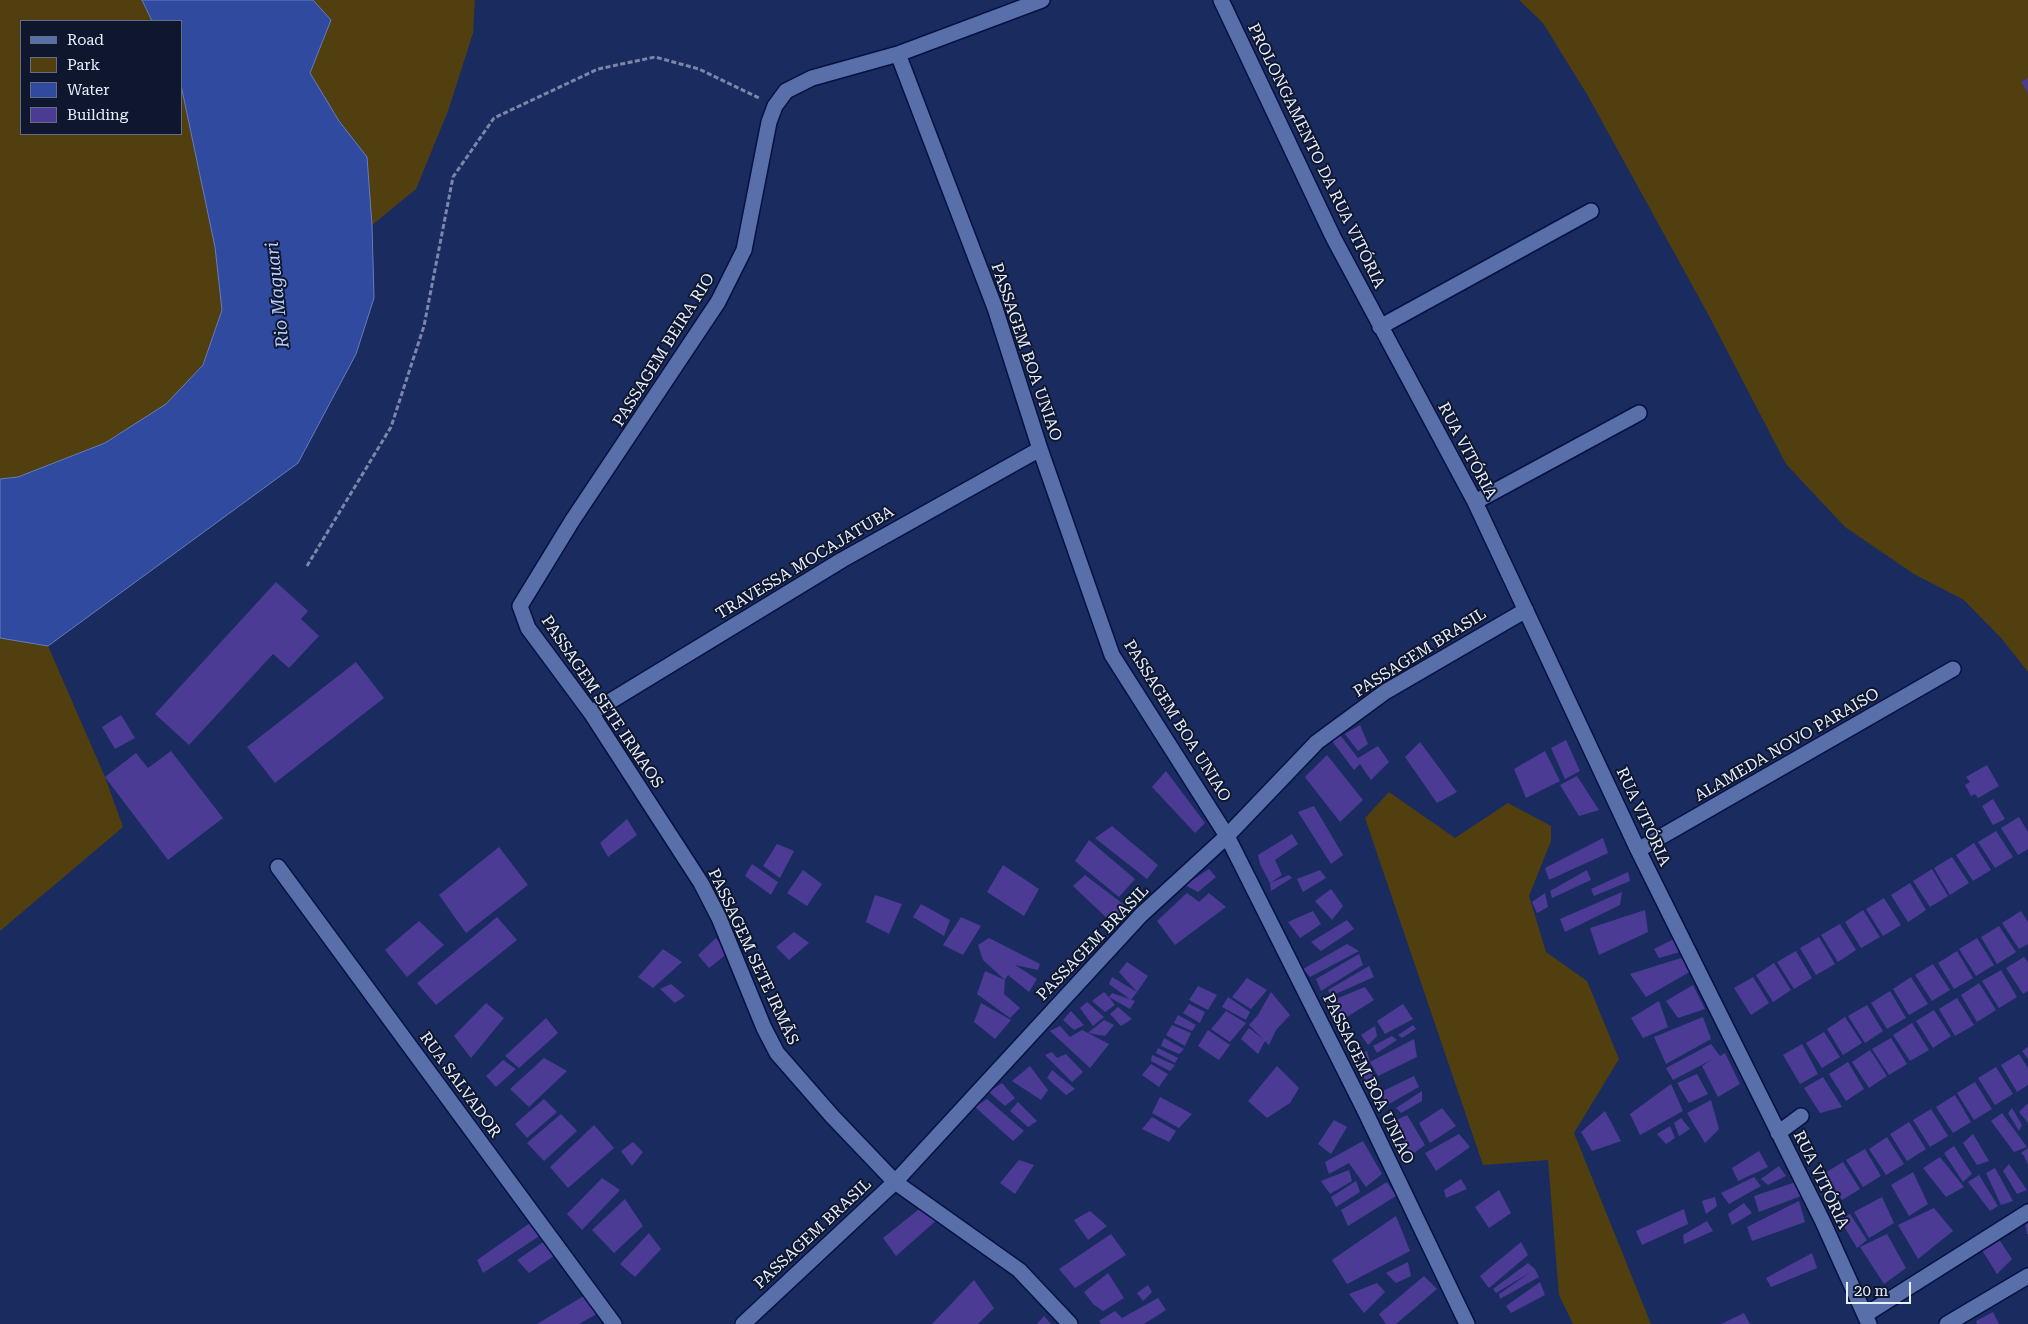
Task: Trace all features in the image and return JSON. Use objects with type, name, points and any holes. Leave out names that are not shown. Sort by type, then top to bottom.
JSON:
[{"type":"street","name":"PASSAGEM BEIRA RIO","points":[[520,606],[572,520],[718,302],[744,250],[769,122],[775,106],[786,91],[812,78],[898,54],[1042,0]]},
{"type":"street","name":"PROLONGAMENTO DA RUA VITÓRIA","points":[[1221,0],[1333,237],[1380,328]]},
{"type":"street","name":"PASSAGEM BOA UNIAO","points":[[898,54],[995,308],[1040,448],[1112,655],[1227,836],[1364,1108],[1467,1324]]},
{"type":"street","points":[[1380,328],[1591,211]]},
{"type":"street","name":"RUA VITÓRIA","points":[[1380,328],[1475,502],[1638,850],[1822,1220],[1867,1320]]},
{"type":"street","points":[[1475,502],[1639,413]]},
{"type":"street","name":"TRAVESSA MOCAJATUBA","points":[[591,713],[842,560],[1040,448]]},
{"type":"street","name":"PASSAGEM SETE IRMAOS","points":[[520,606],[528,628],[591,713],[674,842]]},
{"type":"street","name":"PASSAGEM BRASIL","points":[[743,1324],[895,1182],[1140,915],[1227,836],[1317,742],[1385,692],[1526,610]]},
{"type":"street","name":"ALAMEDA NOVO PARAISO","points":[[1638,850],[1953,670]]},
{"type":"street","name":"PASSAGEM SETE IRMÃS","points":[[674,842],[701,883],[719,918],[764,1028],[777,1053],[832,1116],[895,1182],[1020,1270],[1070,1324]]},
{"type":"street","name":"RUA SALVADOR","points":[[278,867],[614,1324]]},
{"type":"street","points":[[1778,1133],[1801,1116]]},
{"type":"street","points":[[1867,1320],[2028,1212]]},
{"type":"street","points":[[1947,1324],[2028,1276]]},
{"type":"path","points":[[307,566],[391,427],[424,326],[454,177],[494,118],[598,69],[655,57],[699,69],[775,106]]},
{"type":"green space","points":[[0,0],[142,0],[152,20],[20,20],[20,135],[182,135],[182,90],[215,247],[222,310],[203,365],[167,404],[105,443],[18,477],[0,479]]},
{"type":"green space","points":[[313,0],[475,0],[473,33],[448,111],[416,189],[372,225],[367,157],[339,121],[310,73],[330,21]]},
{"type":"green space","points":[[1519,0],[2028,0],[2028,672],[2002,639],[1964,600],[1914,574],[1845,527],[1786,464],[1708,314],[1588,96],[1543,23]]},
{"type":"green space","points":[[0,638],[48,646],[105,777],[123,827],[0,931]]},
{"type":"green space","points":[[1389,792],[1455,838],[1508,803],[1551,826],[1551,841],[1529,896],[1546,952],[1587,981],[1619,1059],[1574,1133],[1651,1324],[1573,1324],[1559,1295],[1548,1160],[1483,1165],[1365,818]]},
{"type":"water","name":"Rio Maguari","points":[[142,0],[313,0],[331,20],[310,73],[339,121],[367,157],[372,225],[374,298],[356,354],[298,463],[48,646],[0,638],[0,479],[18,477],[105,443],[166,404],[203,365],[222,310],[215,247],[182,90],[182,20],[152,20]]},
{"type":"building","points":[[2028,78],[2028,93],[2021,82]]},
{"type":"building","points":[[276,582],[308,611],[301,619],[319,636],[289,668],[273,654],[189,745],[155,714]]},
{"type":"building","points":[[356,662],[384,698],[275,783],[247,747]]},
{"type":"building","points":[[121,715],[135,738],[115,749],[102,727]]},
{"type":"building","points":[[1360,725],[1368,744],[1358,751],[1345,734]]},
{"type":"building","points":[[1340,735],[1358,758],[1378,746],[1389,762],[1371,780],[1360,764],[1354,770],[1332,741]]},
{"type":"building","points":[[1566,740],[1580,771],[1565,779],[1551,748]]},
{"type":"building","points":[[1420,742],[1457,792],[1437,803],[1405,757]]},
{"type":"building","points":[[171,751],[223,818],[168,860],[105,777],[136,753],[148,768]]},
{"type":"building","points":[[1545,751],[1560,781],[1526,798],[1514,769]]},
{"type":"building","points":[[1327,755],[1363,800],[1340,822],[1305,777]]},
{"type":"building","points":[[1987,765],[1999,786],[1978,798],[1975,794],[1971,796],[1965,785],[1970,782],[1966,777]]},
{"type":"building","points":[[1166,771],[1205,823],[1195,833],[1152,787]]},
{"type":"building","points":[[1577,776],[1599,810],[1579,816],[1560,785]]},
{"type":"building","points":[[1993,799],[2005,819],[1993,825],[1982,806]]},
{"type":"building","points":[[1314,806],[1343,855],[1331,864],[1298,812]]},
{"type":"building","points":[[2019,817],[2028,832],[2028,849],[2018,855],[2001,828]]},
{"type":"building","points":[[627,819],[637,835],[608,857],[600,843]]},
{"type":"building","points":[[1112,826],[1158,865],[1147,879],[1095,838]]},
{"type":"building","points":[[1996,831],[2013,857],[1995,868],[1978,842]]},
{"type":"building","points":[[1292,834],[1298,844],[1275,860],[1282,875],[1270,883],[1260,864],[1258,855]]},
{"type":"building","points":[[1603,838],[1608,853],[1549,880],[1545,868]]},
{"type":"building","points":[[1089,840],[1135,879],[1119,897],[1075,861]]},
{"type":"building","points":[[1974,843],[1991,870],[1973,881],[1956,855]]},
{"type":"building","points":[[777,844],[794,851],[780,878],[763,866]]},
{"type":"building","points":[[499,847],[528,885],[466,933],[439,895]]},
{"type":"building","points":[[1952,857],[1969,883],[1950,895],[1934,868]]},
{"type":"building","points":[[752,864],[778,882],[771,895],[745,876]]},
{"type":"building","points":[[1003,865],[1039,889],[1024,916],[987,892]]},
{"type":"building","points":[[1209,869],[1216,877],[1198,892],[1185,885]]},
{"type":"building","points":[[1932,869],[1948,896],[1930,907],[1913,881]]},
{"type":"building","points":[[803,870],[822,884],[807,906],[787,893]]},
{"type":"building","points":[[1320,870],[1326,878],[1303,892],[1297,879]]},
{"type":"building","points":[[1587,870],[1591,880],[1552,898],[1550,891]]},
{"type":"building","points":[[1628,872],[1630,881],[1594,896],[1591,889]]},
{"type":"building","points":[[1085,875],[1127,907],[1112,923],[1073,886]]},
{"type":"building","points":[[1289,875],[1292,878],[1271,891],[1270,883]]},
{"type":"building","points":[[1910,883],[1926,910],[1908,922],[1891,895]]},
{"type":"building","points":[[1331,889],[1343,906],[1332,920],[1315,901]]},
{"type":"building","points":[[1622,892],[1620,905],[1565,932],[1560,919]]},
{"type":"building","points":[[1187,893],[1199,902],[1209,893],[1226,907],[1175,945],[1157,921]]},
{"type":"building","points":[[1545,893],[1548,907],[1537,913],[1532,902]]},
{"type":"building","points":[[875,895],[902,904],[889,934],[866,922]]},
{"type":"building","points":[[1884,898],[1901,925],[1883,936],[1866,909]]},
{"type":"building","points":[[921,904],[950,920],[944,936],[913,917]]},
{"type":"building","points":[[1645,910],[1648,932],[1599,955],[1590,928]]},
{"type":"building","points":[[1863,910],[1880,937],[1861,948],[1845,922]]},
{"type":"building","points":[[1313,911],[1321,924],[1300,938],[1288,922]]},
{"type":"building","points":[[2021,911],[2028,922],[2028,944],[2019,949],[2002,923]]},
{"type":"building","points":[[497,917],[517,940],[436,1005],[417,983]]},
{"type":"building","points":[[961,917],[981,926],[963,955],[943,945]]},
{"type":"building","points":[[1347,920],[1354,929],[1321,951],[1311,942]]},
{"type":"building","points":[[419,921],[444,945],[407,977],[385,950]]},
{"type":"building","points":[[1840,924],[1856,950],[1838,962],[1821,935]]},
{"type":"building","points":[[1999,926],[2016,952],[1997,964],[1981,937]]},
{"type":"building","points":[[794,932],[809,943],[789,960],[776,947]]},
{"type":"building","points":[[1819,937],[1835,964],[1816,975],[1800,948]]},
{"type":"building","points":[[716,938],[728,953],[709,968],[698,955]]},
{"type":"building","points":[[989,938],[1040,964],[1038,970],[1015,965],[1037,979],[1029,992],[1008,975],[1005,980],[983,960],[978,945]]},
{"type":"building","points":[[1977,938],[1994,965],[1976,976],[1959,949]]},
{"type":"building","points":[[1674,939],[1680,952],[1659,958],[1654,949]]},
{"type":"building","points":[[1347,944],[1359,951],[1310,977],[1303,969]]},
{"type":"building","points":[[663,949],[682,962],[653,988],[638,977]]},
{"type":"building","points":[[1796,951],[1812,978],[1794,989],[1777,962]]},
{"type":"building","points":[[1957,951],[1973,978],[1954,989],[1938,963]]},
{"type":"building","points":[[1359,954],[1363,965],[1321,991],[1316,979]]},
{"type":"building","points":[[2024,957],[2028,962],[2028,991],[2023,994],[2006,968]]},
{"type":"building","points":[[1681,958],[1693,970],[1646,997],[1630,974]]},
{"type":"building","points":[[1127,962],[1148,976],[1137,992],[1119,972]]},
{"type":"building","points":[[1774,963],[1791,990],[1773,1002],[1756,975]]},
{"type":"building","points":[[1933,964],[1950,990],[1932,1001],[1915,975]]},
{"type":"building","points":[[1369,966],[1374,977],[1331,996],[1328,990]]},
{"type":"building","points":[[2001,970],[2017,997],[1999,1008],[1982,981]]},
{"type":"building","points":[[985,971],[1005,980],[1004,994],[1020,1008],[1010,1018],[977,994]]},
{"type":"building","points":[[1112,977],[1137,992],[1131,1000],[1109,984]]},
{"type":"building","points":[[1753,977],[1769,1003],[1751,1015],[1734,988]]},
{"type":"building","points":[[1911,977],[1928,1004],[1909,1015],[1893,989]]},
{"type":"building","points":[[1247,978],[1267,990],[1251,1009],[1232,997]]},
{"type":"building","points":[[1979,983],[1996,1010],[1977,1022],[1961,995]]},
{"type":"building","points":[[671,984],[685,996],[675,1003],[660,989]]},
{"type":"building","points":[[1693,985],[1705,1009],[1678,1018],[1666,1001]]},
{"type":"building","points":[[1198,986],[1217,995],[1208,1010],[1189,1000]]},
{"type":"building","points":[[1365,987],[1374,1000],[1339,1022],[1326,1003]]},
{"type":"building","points":[[1890,991],[1906,1018],[1887,1029],[1871,1003]]},
{"type":"building","points":[[1104,992],[1115,1005],[1105,1012],[1092,1001]]},
{"type":"building","points":[[1271,992],[1290,1015],[1276,1030],[1269,1045],[1265,1041],[1258,1054],[1241,1039],[1249,1028],[1264,1040],[1249,1025],[1258,1015]]},
{"type":"building","points":[[1112,993],[1135,1001],[1130,1009],[1109,997]]},
{"type":"building","points":[[1228,997],[1250,1012],[1246,1020],[1222,1007]]},
{"type":"building","points":[[1957,998],[1974,1025],[1955,1036],[1939,1009]]},
{"type":"building","points":[[1659,1001],[1668,1027],[1643,1038],[1631,1018]]},
{"type":"building","points":[[1087,1002],[1104,1017],[1093,1026],[1080,1008]]},
{"type":"building","points":[[486,1003],[504,1018],[471,1058],[454,1036]]},
{"type":"building","points":[[981,1003],[1011,1020],[995,1039],[974,1022]]},
{"type":"building","points":[[1189,1004],[1205,1012],[1200,1023],[1183,1013]]},
{"type":"building","points":[[1403,1004],[1413,1019],[1385,1034],[1377,1021]]},
{"type":"building","points":[[1867,1005],[1883,1031],[1865,1043],[1848,1016]]},
{"type":"building","points":[[1118,1007],[1132,1019],[1121,1026],[1110,1014]]},
{"type":"building","points":[[1934,1010],[1951,1036],[1933,1048],[1916,1021]]},
{"type":"building","points":[[1071,1011],[1084,1025],[1074,1030],[1063,1020]]},
{"type":"building","points":[[1226,1011],[1246,1023],[1230,1042],[1211,1029]]},
{"type":"building","points":[[1178,1015],[1196,1025],[1192,1031],[1174,1023]]},
{"type":"building","points":[[1703,1017],[1711,1039],[1666,1064],[1654,1037]]},
{"type":"building","points":[[1845,1017],[1862,1043],[1843,1055],[1827,1029]]},
{"type":"building","points":[[546,1018],[558,1033],[519,1068],[505,1056]]},
{"type":"building","points":[[1104,1020],[1114,1025],[1105,1036],[1088,1033]]},
{"type":"building","points":[[1912,1023],[1929,1050],[1910,1061],[1893,1035]]},
{"type":"building","points":[[1172,1025],[1191,1033],[1185,1046],[1166,1035]]},
{"type":"building","points":[[1413,1025],[1416,1029],[1402,1038],[1398,1035]]},
{"type":"building","points":[[1060,1026],[1070,1037],[1082,1030],[1109,1044],[1090,1068],[1050,1031]]},
{"type":"building","points":[[1375,1026],[1377,1036],[1368,1045],[1361,1035]]},
{"type":"building","points":[[1208,1030],[1230,1045],[1219,1060],[1198,1046]]},
{"type":"building","points":[[1824,1032],[1840,1057],[1822,1068],[1806,1043]]},
{"type":"building","points":[[1392,1036],[1397,1040],[1377,1053],[1373,1046]]},
{"type":"building","points":[[1164,1038],[1184,1049],[1179,1054],[1161,1046]]},
{"type":"building","points":[[1891,1038],[1907,1064],[1889,1075],[1872,1049]]},
{"type":"building","points":[[1414,1039],[1417,1057],[1378,1076],[1370,1062]]},
{"type":"building","points":[[1711,1044],[1720,1056],[1725,1053],[1740,1084],[1718,1097],[1702,1066],[1713,1059],[1673,1080],[1666,1068]]},
{"type":"building","points":[[1802,1044],[1818,1074],[1800,1084],[1783,1055]]},
{"type":"building","points":[[2028,1047],[2028,1059],[2022,1051]]},
{"type":"building","points":[[1158,1048],[1178,1058],[1175,1063],[1156,1053]]},
{"type":"building","points":[[1870,1050],[1887,1076],[1869,1088],[1852,1062]]},
{"type":"building","points":[[1367,1051],[1370,1062],[1365,1064],[1380,1086],[1372,1096],[1353,1056]]},
{"type":"building","points":[[1052,1052],[1057,1058],[1066,1054],[1083,1072],[1072,1082],[1045,1055]]},
{"type":"building","points":[[2019,1054],[2028,1068],[2028,1085],[2017,1092],[2001,1065]]},
{"type":"building","points":[[1152,1055],[1175,1065],[1170,1071],[1151,1061]]},
{"type":"building","points":[[544,1058],[567,1071],[529,1107],[510,1089]]},
{"type":"building","points":[[503,1060],[516,1069],[496,1087],[486,1076]]},
{"type":"building","points":[[1848,1062],[1864,1089],[1846,1101],[1829,1074]]},
{"type":"building","points":[[1151,1064],[1168,1074],[1159,1087],[1142,1075]]},
{"type":"building","points":[[1030,1066],[1048,1090],[1041,1100],[1012,1081]]},
{"type":"building","points":[[1277,1066],[1299,1088],[1290,1103],[1267,1118],[1248,1101]]},
{"type":"building","points":[[1996,1067],[2013,1094],[1995,1105],[1978,1078]]},
{"type":"building","points":[[1052,1070],[1075,1089],[1066,1095],[1047,1078]]},
{"type":"building","points":[[1697,1074],[1708,1094],[1689,1103],[1677,1083]]},
{"type":"building","points":[[1414,1076],[1419,1087],[1387,1105],[1381,1092]]},
{"type":"building","points":[[1823,1077],[1842,1107],[1820,1113],[1804,1088]]},
{"type":"building","points":[[1975,1082],[1992,1109],[1974,1120],[1957,1093]]},
{"type":"building","points":[[1002,1083],[1015,1098],[1005,1106],[989,1092]]},
{"type":"building","points":[[1671,1084],[1683,1111],[1640,1135],[1630,1114]]},
{"type":"building","points":[[1422,1091],[1422,1101],[1401,1113],[1396,1108]]},
{"type":"building","points":[[1955,1095],[1971,1122],[1953,1133],[1936,1107]]},
{"type":"building","points":[[1160,1097],[1192,1114],[1179,1128],[1152,1113]]},
{"type":"building","points":[[544,1099],[557,1112],[527,1138],[515,1124]]},
{"type":"building","points":[[987,1099],[1024,1131],[1013,1141],[975,1107]]},
{"type":"building","points":[[1711,1100],[1719,1129],[1705,1143],[1687,1113]]},
{"type":"building","points":[[1018,1102],[1037,1121],[1028,1127],[1010,1111]]},
{"type":"building","points":[[2028,1105],[2028,1123],[2019,1112]]},
{"type":"building","points":[[1442,1108],[1456,1126],[1430,1143],[1419,1123]]},
{"type":"building","points":[[2012,1108],[2022,1125],[2019,1131],[2008,1113]]},
{"type":"building","points":[[1931,1109],[1948,1136],[1930,1147],[1913,1120]]},
{"type":"building","points":[[1605,1111],[1621,1141],[1592,1151],[1581,1132]]},
{"type":"building","points":[[2002,1113],[2027,1147],[2014,1152],[1991,1121]]},
{"type":"building","points":[[561,1114],[577,1131],[544,1161],[527,1143]]},
{"type":"building","points":[[1407,1115],[1425,1145],[1411,1155],[1393,1122]]},
{"type":"building","points":[[1152,1117],[1176,1131],[1169,1142],[1142,1129]]},
{"type":"building","points":[[1681,1118],[1690,1129],[1679,1136],[1674,1123]]},
{"type":"building","points":[[1334,1120],[1347,1127],[1331,1154],[1318,1144]]},
{"type":"building","points":[[1909,1122],[1926,1149],[1907,1161],[1890,1134]]},
{"type":"building","points":[[594,1125],[614,1148],[568,1188],[550,1167]]},
{"type":"building","points":[[1670,1126],[1675,1138],[1666,1144],[1657,1134]]},
{"type":"building","points":[[1459,1134],[1470,1147],[1436,1171],[1425,1153]]},
{"type":"building","points":[[1973,1134],[1989,1161],[1977,1165],[1963,1143]]},
{"type":"building","points":[[1887,1137],[1904,1164],[1886,1175],[1869,1149]]},
{"type":"building","points":[[1363,1141],[1382,1174],[1366,1187],[1349,1163],[1329,1174],[1325,1162]]},
{"type":"building","points":[[633,1142],[643,1152],[632,1166],[621,1151]]},
{"type":"building","points":[[1954,1146],[1972,1174],[1963,1182],[1944,1153]]},
{"type":"building","points":[[2028,1148],[2028,1165],[2021,1153]]},
{"type":"building","points":[[1865,1149],[1881,1176],[1863,1187],[1846,1160]]},
{"type":"building","points":[[1759,1151],[1768,1167],[1738,1181],[1732,1168]]},
{"type":"building","points":[[1940,1157],[1964,1187],[1946,1197],[1923,1168]]},
{"type":"building","points":[[1019,1160],[1034,1165],[1015,1194],[1000,1183]]},
{"type":"building","points":[[1843,1162],[1860,1189],[1842,1200],[1825,1173]]},
{"type":"building","points":[[2009,1164],[2027,1190],[2017,1194],[2003,1171]]},
{"type":"building","points":[[1779,1166],[1786,1176],[1768,1185],[1761,1179]]},
{"type":"building","points":[[1995,1168],[2013,1201],[2001,1205],[1986,1173]]},
{"type":"building","points":[[1349,1170],[1352,1181],[1330,1194],[1321,1181]]},
{"type":"building","points":[[1913,1172],[1928,1204],[1909,1216],[1891,1185]]},
{"type":"building","points":[[1979,1175],[1998,1206],[1990,1211],[1968,1182]]},
{"type":"building","points":[[1754,1177],[1761,1186],[1729,1204],[1721,1193]]},
{"type":"building","points":[[602,1178],[620,1190],[582,1230],[567,1214]]},
{"type":"building","points":[[1461,1179],[1467,1189],[1446,1198],[1444,1190]]},
{"type":"building","points":[[1356,1181],[1360,1192],[1336,1207],[1331,1197]]},
{"type":"building","points":[[1387,1182],[1396,1196],[1348,1226],[1341,1210]]},
{"type":"building","points":[[1796,1182],[1801,1196],[1759,1212],[1754,1196]]},
{"type":"building","points":[[1499,1190],[1511,1213],[1489,1228],[1475,1207]]},
{"type":"building","points":[[1715,1197],[1717,1206],[1706,1214],[1702,1201]]},
{"type":"building","points":[[1882,1197],[1894,1223],[1869,1238],[1854,1212]]},
{"type":"building","points":[[625,1199],[643,1226],[614,1253],[592,1230]]},
{"type":"building","points":[[1799,1201],[1805,1222],[1752,1241],[1747,1227]]},
{"type":"building","points":[[1744,1203],[1752,1213],[1732,1225],[1728,1214]]},
{"type":"building","points":[[923,1206],[939,1218],[896,1256],[883,1238]]},
{"type":"building","points":[[1934,1208],[1953,1231],[1918,1259],[1898,1225]]},
{"type":"building","points":[[1684,1209],[1688,1224],[1642,1245],[1636,1231]]},
{"type":"building","points":[[1090,1211],[1107,1226],[1088,1240],[1074,1220]]},
{"type":"building","points":[[1850,1214],[1867,1240],[1857,1248],[1839,1218]]},
{"type":"building","points":[[1396,1216],[1410,1251],[1347,1284],[1332,1260]]},
{"type":"building","points":[[2028,1219],[2028,1234],[2027,1234],[2025,1222]]},
{"type":"building","points":[[533,1221],[544,1233],[483,1273],[477,1260]]},
{"type":"building","points":[[1707,1221],[1713,1231],[1684,1244],[1683,1235]]},
{"type":"building","points":[[649,1233],[661,1249],[635,1277],[620,1264]]},
{"type":"building","points":[[1111,1234],[1126,1255],[1075,1288],[1059,1269]]},
{"type":"building","points":[[1887,1234],[1906,1268],[1884,1284],[1860,1247]]},
{"type":"building","points":[[1996,1235],[2012,1259],[1997,1274],[1980,1247]]},
{"type":"building","points":[[549,1238],[557,1254],[529,1273],[517,1260]]},
{"type":"building","points":[[1521,1242],[1528,1255],[1489,1288],[1480,1276]]},
{"type":"building","points":[[1812,1253],[1817,1268],[1771,1287],[1766,1278]]},
{"type":"building","points":[[1408,1262],[1411,1276],[1396,1283],[1386,1273]]},
{"type":"building","points":[[1528,1263],[1535,1269],[1539,1277],[1500,1299],[1499,1294],[1531,1272],[1496,1293],[1493,1289]]},
{"type":"building","points":[[1108,1273],[1124,1298],[1103,1311],[1093,1304],[1084,1292]]},
{"type":"building","points":[[1424,1276],[1437,1289],[1396,1324],[1386,1324],[1379,1314]]},
{"type":"building","points":[[974,1280],[994,1308],[978,1324],[932,1324]]},
{"type":"building","points":[[1540,1282],[1545,1295],[1511,1313],[1506,1306]]},
{"type":"building","points":[[1377,1283],[1385,1292],[1364,1313],[1349,1294]]},
{"type":"building","points":[[1148,1285],[1152,1292],[1143,1301],[1137,1293]]},
{"type":"building","points":[[587,1294],[600,1312],[579,1324],[537,1324]]},
{"type":"building","points":[[1158,1298],[1166,1310],[1144,1324],[1101,1324],[1099,1321],[1115,1311],[1122,1318]]},
{"type":"building","points":[[1993,1312],[1999,1324],[1977,1324],[1976,1321]]},
{"type":"building","points":[[1744,1313],[1750,1324],[1721,1324]]},
{"type":"building","points":[[1044,1316],[1051,1324],[1037,1324]]}]
